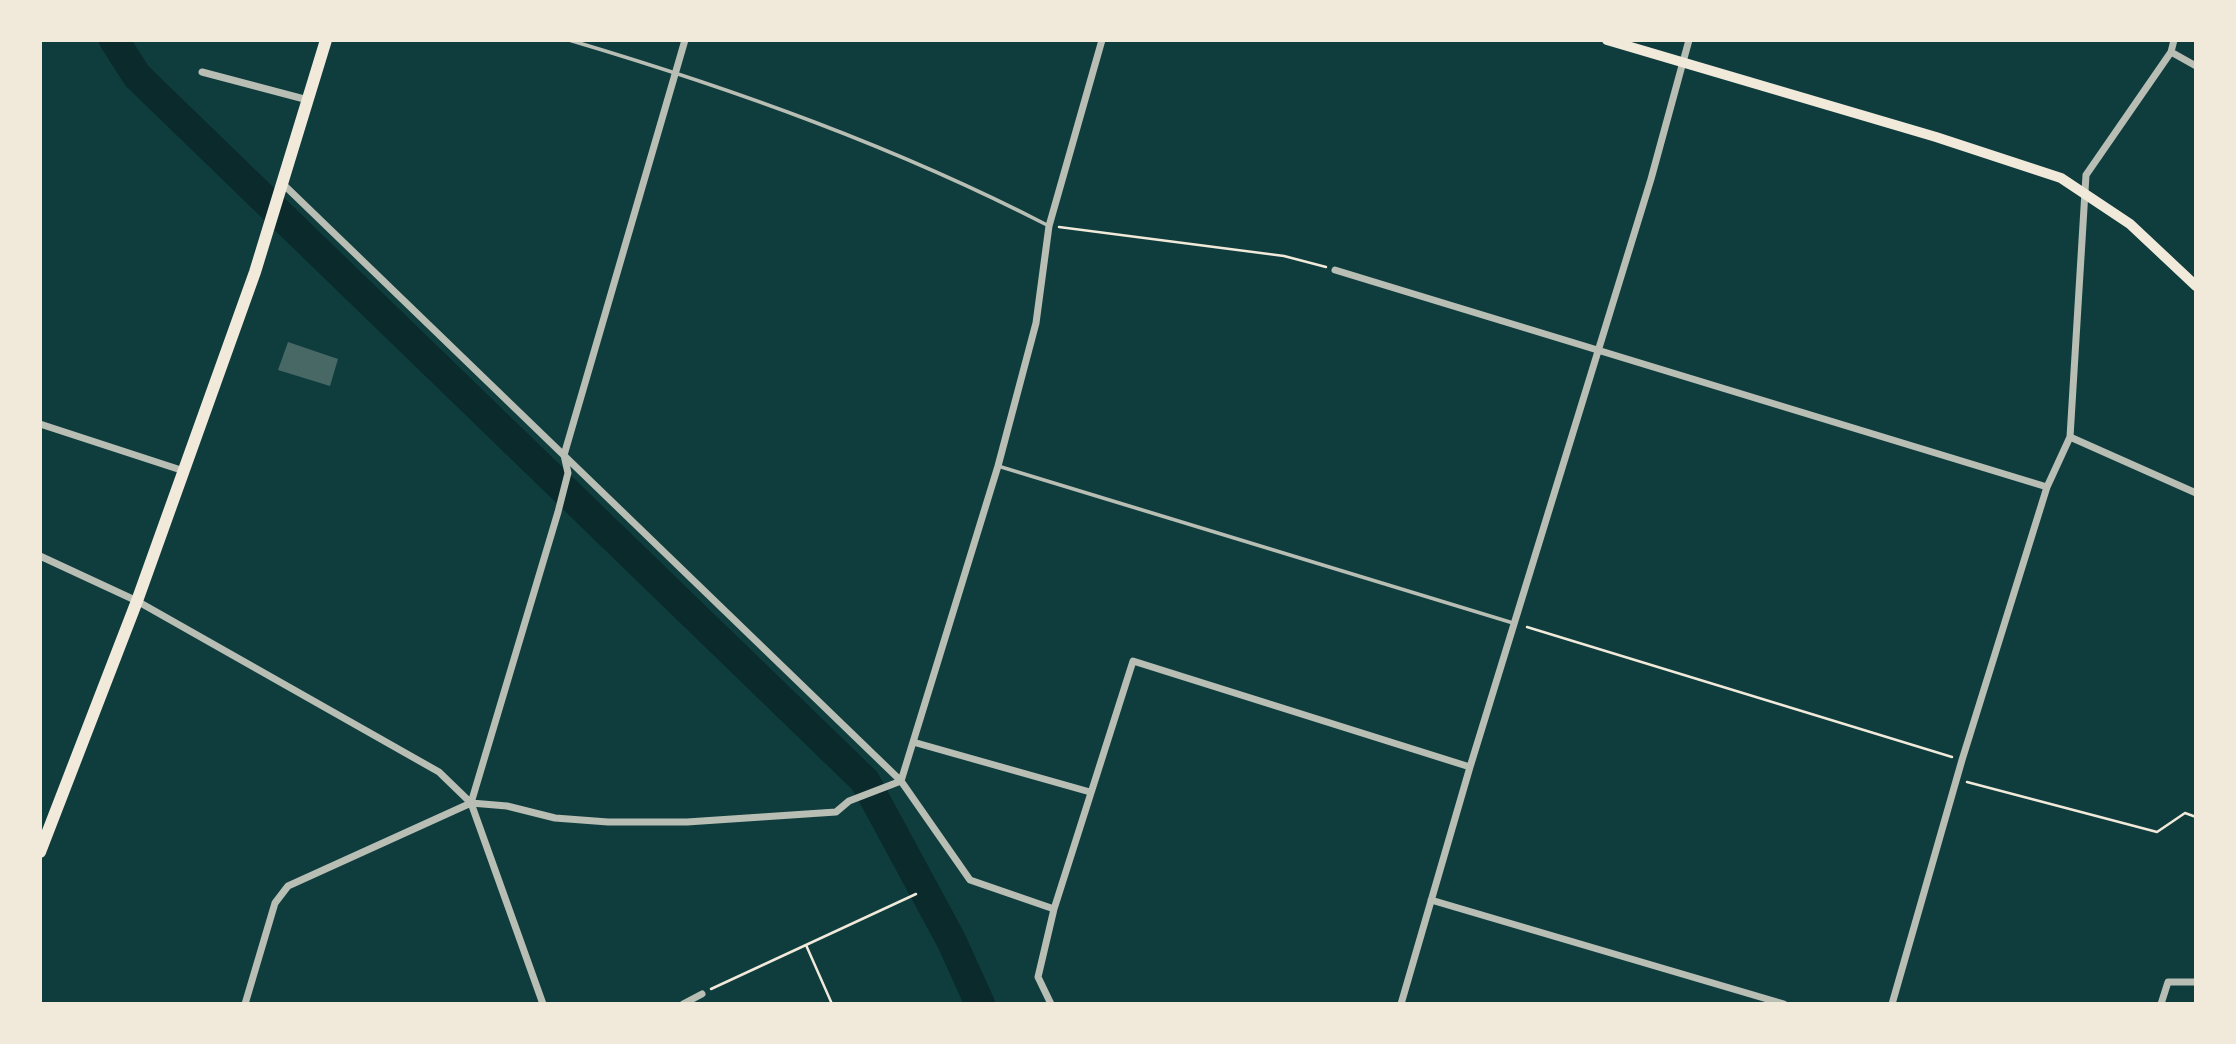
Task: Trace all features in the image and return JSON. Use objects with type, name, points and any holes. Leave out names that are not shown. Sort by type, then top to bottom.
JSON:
[{"type":"main road","points":[[40,852],[184,471],[265,241],[326,40]]},
{"type":"main road","points":[[1607,40],[2036,168],[2086,192],[2130,224],[2196,286]]},
{"type":"street","points":[[471,803],[558,512],[568,473],[564,455],[685,40]]},
{"type":"street","points":[[901,780],[998,466],[1037,323],[1049,226],[1102,40]]},
{"type":"street","points":[[1401,1004],[1470,767],[1651,179],[1689,40]]},
{"type":"street","points":[[1892,1004],[1956,779],[2047,487],[2070,437],[2086,175],[2171,52],[2174,40]]},
{"type":"street","points":[[2171,52],[2196,65]]},
{"type":"street","points":[[202,72],[308,100]]},
{"type":"street","points":[[282,189],[564,455],[901,780],[970,880],[1054,909]]},
{"type":"street","points":[[1335,270],[2047,487]]},
{"type":"street","points":[[40,424],[184,471]]},
{"type":"street","points":[[2070,437],[2196,493]]},
{"type":"street","points":[[40,556],[136,601],[439,772],[471,803],[543,1004]]},
{"type":"street","points":[[1051,1004],[1038,977],[1054,909],[1133,662],[1470,767]]},
{"type":"street","points":[[913,742],[1090,792]]},
{"type":"street","points":[[245,1004],[275,904],[288,886],[471,803],[507,806],[555,818],[687,822],[836,811],[849,801],[901,780]]},
{"type":"street","points":[[1431,900],[1784,1004]]},
{"type":"street","points":[[2161,1004],[2168,982],[2196,982]]},
{"type":"street","points":[[683,1004],[702,994]]},
{"type":"lane","points":[[569,40],[675,72],[832,127],[999,200],[1049,226]]},
{"type":"lane","points":[[998,466],[1515,624]]},
{"type":"path","points":[[1049,226],[1284,256],[1335,270]]},
{"type":"path","points":[[1515,624],[1962,760]]},
{"type":"path","points":[[1956,779],[2157,832],[2185,813],[2196,817]]},
{"type":"path","points":[[702,994],[916,894]]},
{"type":"path","points":[[806,945],[832,1004]]},
{"type":"building","points":[[288,342],[338,359],[330,386],[278,370]]},
{"type":"waterway","points":[[114,40],[137,76],[865,781],[951,940],[980,1004]]}]
